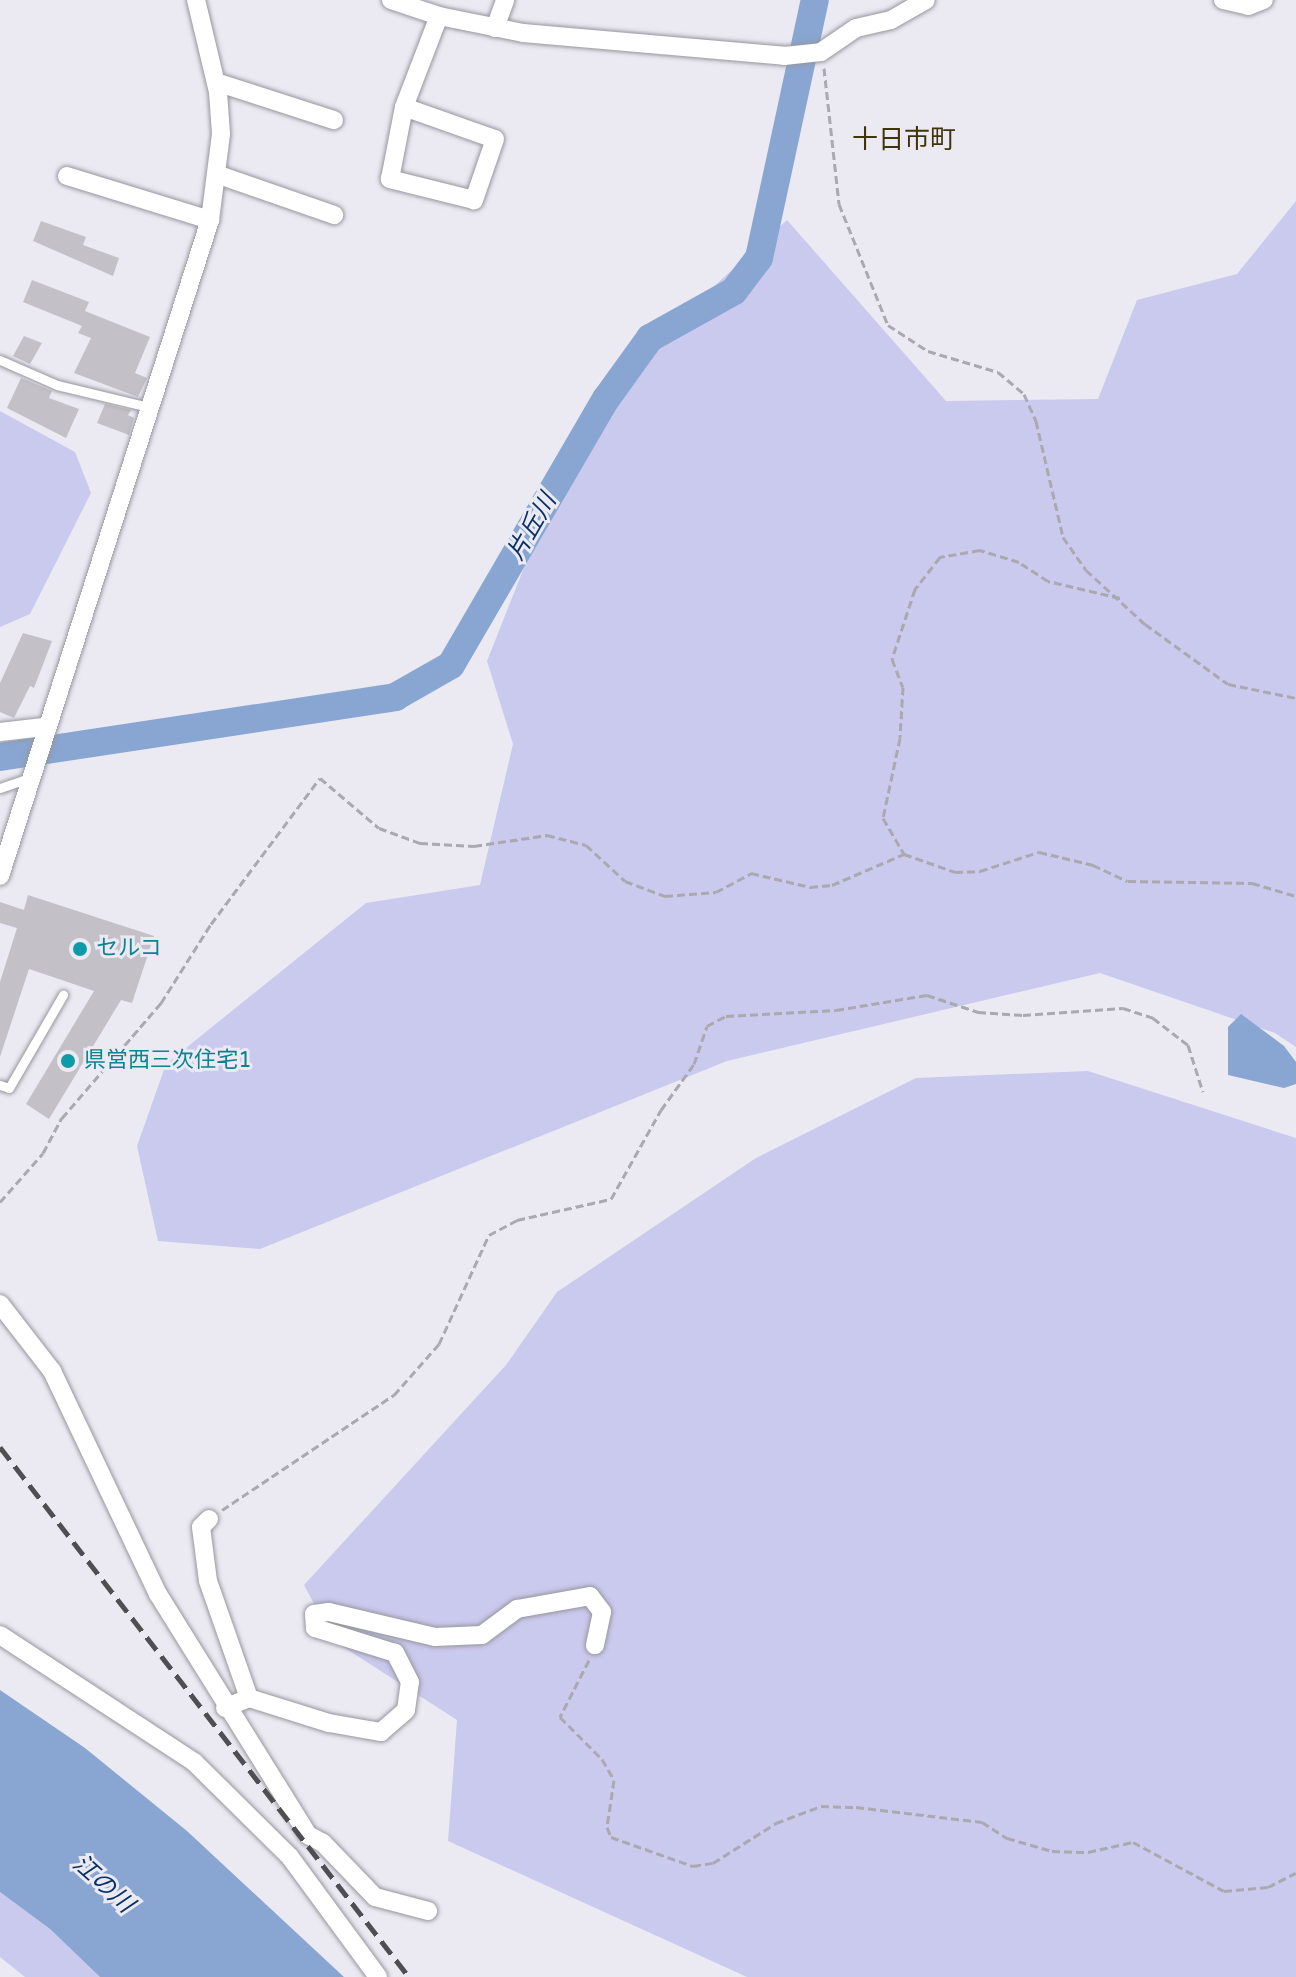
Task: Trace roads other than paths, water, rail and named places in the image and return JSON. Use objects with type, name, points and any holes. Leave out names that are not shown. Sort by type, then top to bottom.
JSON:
[{"type":"street","points":[[0,876],[42,732],[153,408],[210,220],[219,175],[216,82],[196,0]]},
{"type":"street","points":[[495,28],[505,0]]},
{"type":"street","points":[[401,2],[439,16],[495,28],[631,45],[794,55],[818,53],[856,28],[891,20],[926,0]]},
{"type":"street","points":[[1223,0],[1248,6],[1264,0]]},
{"type":"street","points":[[404,107],[495,139],[474,200],[390,179],[404,107],[439,16]]},
{"type":"street","points":[[216,82],[334,120]]},
{"type":"street","points":[[219,175],[334,215]]},
{"type":"street","points":[[67,176],[210,220]]},
{"type":"street","points":[[0,732],[42,732]]},
{"type":"street","points":[[0,1304],[52,1371],[158,1594],[225,1708],[308,1835],[323,1843],[375,1897],[428,1911]]},
{"type":"street","points":[[209,1519],[201,1527],[208,1581],[249,1698]]},
{"type":"street","points":[[225,1708],[249,1698],[329,1723],[381,1732],[406,1710],[410,1682],[395,1653],[315,1628],[314,1614],[329,1612],[435,1637],[482,1635],[517,1609],[590,1596],[602,1612],[595,1645]]},
{"type":"street","points":[[0,1635],[194,1762],[290,1857],[378,1977]]},
{"type":"street","points":[[290,1857],[308,1835]]},
{"type":"lane","points":[[0,360],[57,385],[153,408]]},
{"type":"lane","points":[[0,788],[31,772]]},
{"type":"lane","points":[[0,1085],[9,1088],[63,995]]},
{"type":"water","points":[[1241,1014],[1284,1046],[1296,1062],[1296,1084],[1284,1088],[1228,1075],[1228,1027]]},
{"type":"water","name":"江の川","points":[[0,1690],[85,1748],[187,1831],[344,1977],[100,1977],[50,1929],[0,1892]]},
{"type":"waterway","name":"片丘川","points":[[0,757],[395,697],[451,665],[606,399],[650,338],[734,291],[759,258],[815,0]]},
{"type":"railway","points":[[0,1447],[409,1977]]},
{"type":"place","name":"セルコ","points":[[80,949]]},
{"type":"place","name":"県営西三次住宅1","points":[[68,1061]]},
{"type":"district","name":"十日市町","points":[[904,140]]}]
